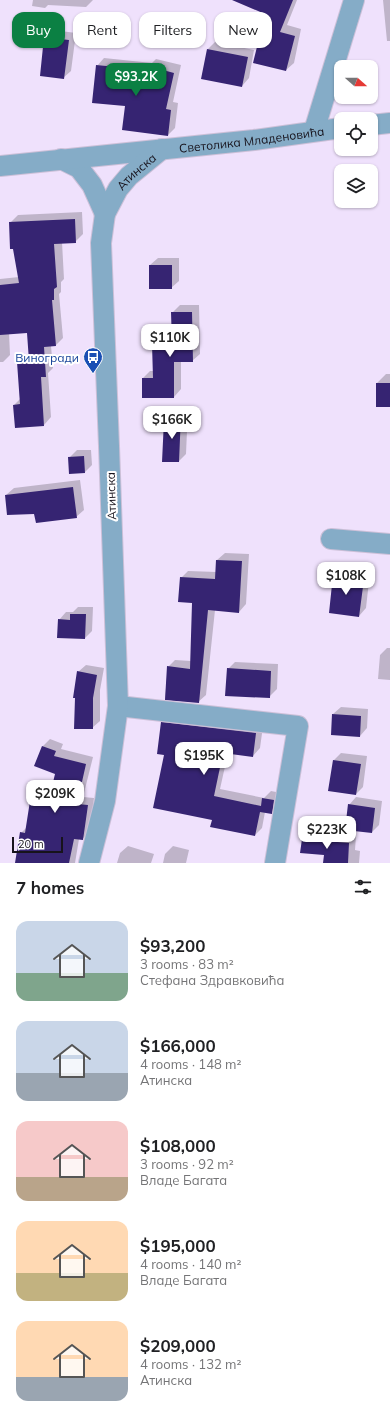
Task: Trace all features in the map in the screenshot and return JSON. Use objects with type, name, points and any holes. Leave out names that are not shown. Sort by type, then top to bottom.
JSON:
[{"type":"street","points":[[314,131],[354,0]]},
{"type":"street","points":[[378,124],[390,123]]},
{"type":"street","name":"Светолика Младеновића","points":[[0,166],[61,158],[254,140],[334,129]]},
{"type":"street","name":"Атинска","points":[[89,863],[105,801],[118,706],[110,454],[101,243],[105,214],[118,189],[129,176],[162,149]]},
{"type":"street","points":[[61,158],[79,168],[92,185],[105,214]]},
{"type":"street","points":[[331,539],[390,544]]},
{"type":"street","points":[[118,706],[298,726],[275,863]]},
{"type":"building","points":[[232,0],[293,0],[280,32],[295,36],[286,71],[253,63],[257,48],[272,48],[272,12],[260,12]]},
{"type":"building","points":[[65,40],[69,40],[64,79],[40,76],[43,48],[65,48]]},
{"type":"building","points":[[207,49],[248,57],[242,87],[201,79]]},
{"type":"building","points":[[96,65],[147,70],[148,66],[174,73],[166,109],[171,110],[168,136],[122,130],[125,106],[92,103]]},
{"type":"building","points":[[75,219],[76,243],[54,244],[57,287],[54,289],[54,300],[52,300],[56,346],[44,347],[46,377],[41,377],[44,426],[15,428],[13,405],[20,404],[17,362],[29,361],[27,333],[0,335],[0,285],[19,283],[13,249],[10,249],[9,222]]},
{"type":"building","points":[[149,265],[172,265],[172,289],[149,289]]},
{"type":"building","points":[[171,312],[192,312],[193,362],[174,362],[174,398],[142,398],[142,378],[153,378],[152,344],[172,344]]},
{"type":"building","points":[[376,383],[390,383],[390,407],[376,407]]},
{"type":"building","points":[[181,414],[179,462],[162,462],[164,420]]},
{"type":"building","points":[[84,456],[85,473],[69,474],[68,457]]},
{"type":"building","points":[[73,487],[77,518],[36,523],[34,514],[7,515],[5,495]]},
{"type":"building","points":[[216,560],[242,561],[239,613],[208,610],[199,703],[165,700],[167,666],[190,669],[192,603],[178,602],[180,577],[215,579]]},
{"type":"building","points":[[333,575],[364,579],[359,617],[329,613]]},
{"type":"building","points":[[70,614],[86,614],[85,639],[57,638],[58,619],[70,620]]},
{"type":"building","points":[[227,668],[271,671],[270,698],[225,696]]},
{"type":"building","points":[[77,671],[97,675],[93,698],[93,729],[74,729],[75,698],[73,698]]},
{"type":"building","points":[[332,714],[361,716],[360,737],[331,735]]},
{"type":"building","points":[[161,722],[256,733],[253,757],[223,753],[214,796],[261,806],[262,798],[274,800],[272,814],[260,812],[255,836],[210,827],[212,820],[153,808],[164,755],[157,754]]},
{"type":"building","points":[[42,746],[56,751],[54,756],[86,764],[77,804],[88,805],[83,840],[74,839],[69,863],[15,863],[20,832],[25,833],[30,801],[48,803],[55,774],[34,766]]},
{"type":"building","points":[[333,760],[361,764],[356,795],[328,791]]},
{"type":"building","points":[[348,804],[375,808],[372,833],[345,830]]},
{"type":"building","points":[[302,839],[349,843],[348,863],[323,863],[324,855],[300,853]]},
{"type":"place","name":"Виногради","points":[[93,374]]}]
